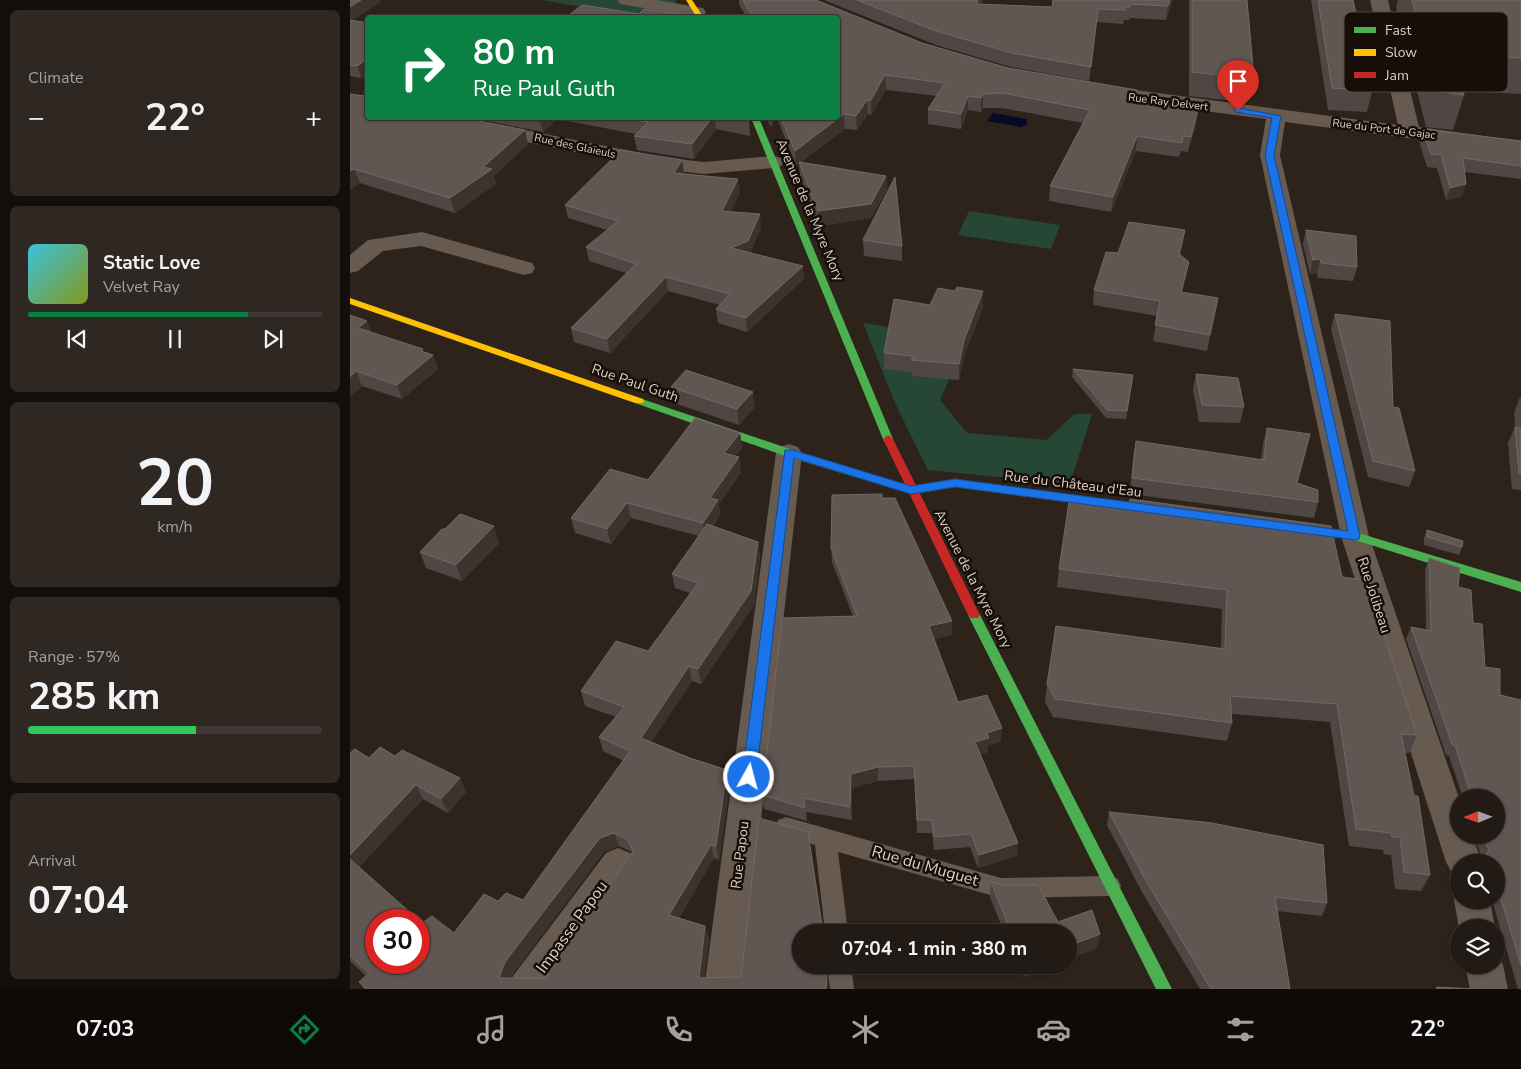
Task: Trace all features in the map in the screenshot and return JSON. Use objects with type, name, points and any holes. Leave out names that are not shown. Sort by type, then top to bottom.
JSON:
[{"type":"street","points":[[626,0],[696,10]]},
{"type":"street","name":"Rue Ray Delvert","points":[[1083,88],[1276,116]]},
{"type":"street","points":[[1400,92],[1410,132]]},
{"type":"street","name":"Rue du Port de Gajac","points":[[1276,116],[1521,147]]},
{"type":"street","name":"Rue Jolibeau","points":[[1276,116],[1270,155],[1355,536],[1461,854]]},
{"type":"street","name":"Rue des Glaïeuls","points":[[447,120],[660,163],[704,168],[774,162]]},
{"type":"street","name":"Avenue de la Myre Mory","points":[[756,120],[911,490],[1110,886],[1164,989]]},
{"type":"street","points":[[350,266],[376,245],[422,239],[524,268]]},
{"type":"street","name":"Rue Paul Guth","points":[[350,301],[789,452],[911,490]]},
{"type":"street","name":"Rue Papou","points":[[723,989],[789,452]]},
{"type":"street","name":"Rue du Château d'Eau","points":[[911,490],[955,483],[1179,513]]},
{"type":"street","points":[[1286,527],[1355,536],[1521,587]]},
{"type":"street","name":"Impasse Papou","points":[[526,989],[618,864]]},
{"type":"street","points":[[1486,974],[1489,989]]},
{"type":"lane","name":"Rue du Muguet","points":[[744,815],[1001,888],[1110,886]]},
{"type":"lane","points":[[826,838],[835,924]]},
{"type":"lane","points":[[840,974],[842,989]]},
{"type":"green space","points":[[542,0],[675,0],[682,15],[630,15]]},
{"type":"green space","points":[[969,211],[1060,225],[1051,249],[958,235]]},
{"type":"green space","points":[[863,323],[967,339],[940,400],[967,433],[1047,440],[1074,414],[1092,414],[1070,484],[928,470],[896,405]]},
{"type":"water","points":[[993,113],[1027,119],[1027,124],[1021,127],[987,121]]},
{"type":"building","points":[[350,0],[361,0],[350,7]]},
{"type":"building","points":[[743,0],[816,0],[922,43],[1008,68],[1137,90],[1133,101],[1198,110],[1191,137],[1183,136],[1182,143],[1137,136],[1113,197],[1050,186],[1090,110],[1003,93],[983,94],[981,98],[968,96],[961,114],[928,109],[945,83],[885,75],[871,100],[867,100],[856,116],[844,114],[840,117],[840,15],[751,15]]},
{"type":"building","points":[[857,0],[978,0],[977,4],[1052,7],[1053,0],[1170,0],[1168,6],[1131,4],[1130,7],[1125,7],[1125,10],[1098,9],[1091,67],[1012,53],[936,31]]},
{"type":"building","points":[[1192,0],[1247,0],[1253,67],[1249,67],[1248,78],[1192,72]]},
{"type":"building","points":[[1318,0],[1353,0],[1356,12],[1344,12],[1344,89],[1332,88]]},
{"type":"building","points":[[1412,0],[1521,0],[1521,58],[1508,57],[1508,12],[1415,12]]},
{"type":"building","points":[[582,5],[639,14],[644,9],[678,14],[677,15],[569,15]]},
{"type":"building","points":[[350,20],[365,22],[365,60],[357,66],[350,65]]},
{"type":"building","points":[[365,82],[365,120],[473,120],[525,130],[483,167],[492,169],[450,198],[354,169],[350,171],[350,94],[364,96]]},
{"type":"building","points":[[1444,92],[1464,92],[1464,95]]},
{"type":"building","points":[[636,120],[710,120],[692,144],[634,136],[648,122]]},
{"type":"building","points":[[782,120],[836,120],[795,151]]},
{"type":"building","points":[[1422,129],[1521,141],[1521,166],[1463,158],[1466,184],[1450,188],[1441,155],[1431,154]]},
{"type":"building","points":[[621,150],[682,160],[674,173],[738,179],[722,211],[760,214],[748,241],[731,248],[803,266],[746,318],[716,309],[730,294],[666,277],[607,339],[571,328],[636,264],[586,247],[618,221],[565,205]]},
{"type":"building","points":[[799,162],[886,176],[871,204],[818,211]]},
{"type":"building","points":[[895,177],[902,246],[863,240]]},
{"type":"building","points":[[1129,222],[1185,230],[1179,254],[1189,262],[1181,292],[1218,298],[1210,335],[1155,325],[1160,301],[1094,290],[1106,252],[1118,253]]},
{"type":"building","points":[[1306,230],[1356,236],[1357,267],[1321,263],[1320,259],[1313,260]]},
{"type":"building","points":[[957,287],[983,291],[964,340],[959,364],[912,360],[912,356],[884,353],[894,299],[930,305],[938,288],[955,291]]},
{"type":"building","points":[[1335,314],[1390,321],[1393,407],[1399,408],[1415,471],[1373,461]]},
{"type":"building","points":[[350,315],[367,321],[358,328],[423,349],[421,351],[433,355],[397,385],[356,371],[350,377]]},
{"type":"building","points":[[1073,369],[1133,375],[1127,411],[1107,410]]},
{"type":"building","points":[[686,370],[753,392],[737,409],[671,387]]},
{"type":"building","points":[[1196,374],[1238,378],[1244,407],[1202,405]]},
{"type":"building","points":[[695,418],[740,433],[724,453],[739,457],[710,498],[718,500],[703,523],[627,503],[607,529],[571,518],[610,469],[648,480]]},
{"type":"building","points":[[1515,427],[1521,428],[1521,473],[1519,473]]},
{"type":"building","points":[[1267,428],[1310,434],[1297,483],[1318,490],[1318,502],[1132,478],[1136,441],[1264,460]]},
{"type":"building","points":[[882,494],[882,498],[895,498],[952,621],[929,626],[958,702],[987,695],[1002,728],[987,733],[989,738],[975,742],[1018,843],[979,855],[971,834],[934,837],[932,820],[917,820],[914,766],[878,767],[851,774],[850,807],[804,798],[805,808],[762,795],[782,618],[857,616],[831,548],[832,495]]},
{"type":"building","points":[[1130,499],[1331,526],[1342,577],[1366,580],[1417,735],[1401,734],[1414,796],[1418,796],[1430,875],[1404,872],[1400,837],[1392,837],[1391,833],[1356,829],[1337,704],[1230,696],[1232,723],[1055,699],[1047,684],[1056,626],[1225,649],[1227,590],[1059,569],[1069,502],[1129,510]]},
{"type":"building","points":[[460,514],[494,526],[456,565],[420,552],[442,529],[445,529]]},
{"type":"building","points":[[707,524],[758,542],[751,591],[698,669],[689,666],[641,738],[690,758],[727,770],[716,846],[711,845],[669,915],[705,926],[699,978],[741,977],[759,818],[808,832],[822,924],[792,924],[792,974],[826,974],[826,989],[367,989],[359,982],[368,974],[430,974],[430,917],[432,916],[454,933],[484,894],[498,901],[506,893],[523,900],[630,751],[599,737],[624,707],[581,691],[616,641],[648,651],[698,583],[672,574]],"holes":[[[614,833],[627,839],[633,851],[545,978],[499,978],[505,962],[600,838]]]},
{"type":"building","points":[[1427,530],[1463,541],[1462,547],[1427,537]]},
{"type":"building","points":[[1429,558],[1460,568],[1458,587],[1471,590],[1473,623],[1482,624],[1485,667],[1500,669],[1500,695],[1521,700],[1521,965],[1504,909],[1505,854],[1487,853],[1489,851],[1487,844],[1505,844],[1505,789],[1469,789],[1455,745],[1452,744],[1411,627],[1431,631]]},
{"type":"building","points":[[380,747],[395,756],[402,750],[460,778],[441,799],[416,785],[350,855],[350,753],[355,749],[369,758]]},
{"type":"building","points":[[1109,812],[1212,823],[1323,845],[1327,903],[1275,897],[1290,989],[1211,989],[1145,879]]},
{"type":"building","points":[[350,859],[407,909],[365,909],[365,969],[350,956]]},
{"type":"building","points":[[991,882],[1002,885],[1038,885],[1058,922],[1092,910],[1100,934],[1077,943],[1077,924],[1008,924]]},
{"type":"building","points":[[1437,987],[1476,989],[1436,989]]},
{"type":"traffic: fast","points":[[756,120],[888,439]]},
{"type":"traffic: fast","points":[[639,401],[789,453],[911,490],[926,488]]},
{"type":"traffic: fast","points":[[1295,528],[1355,536],[1521,587]]},
{"type":"traffic: fast","points":[[974,615],[1164,989]]},
{"type":"traffic: slow","points":[[689,0],[699,15]]},
{"type":"traffic: slow","points":[[350,301],[639,401]]},
{"type":"traffic: slow","points":[[926,488],[955,483],[1165,511]]},
{"type":"traffic: jam","points":[[888,439],[974,615]]},
{"type":"route","points":[[749,777],[789,452],[911,490],[955,483],[1355,536],[1270,155],[1276,116],[1238,111]]}]
